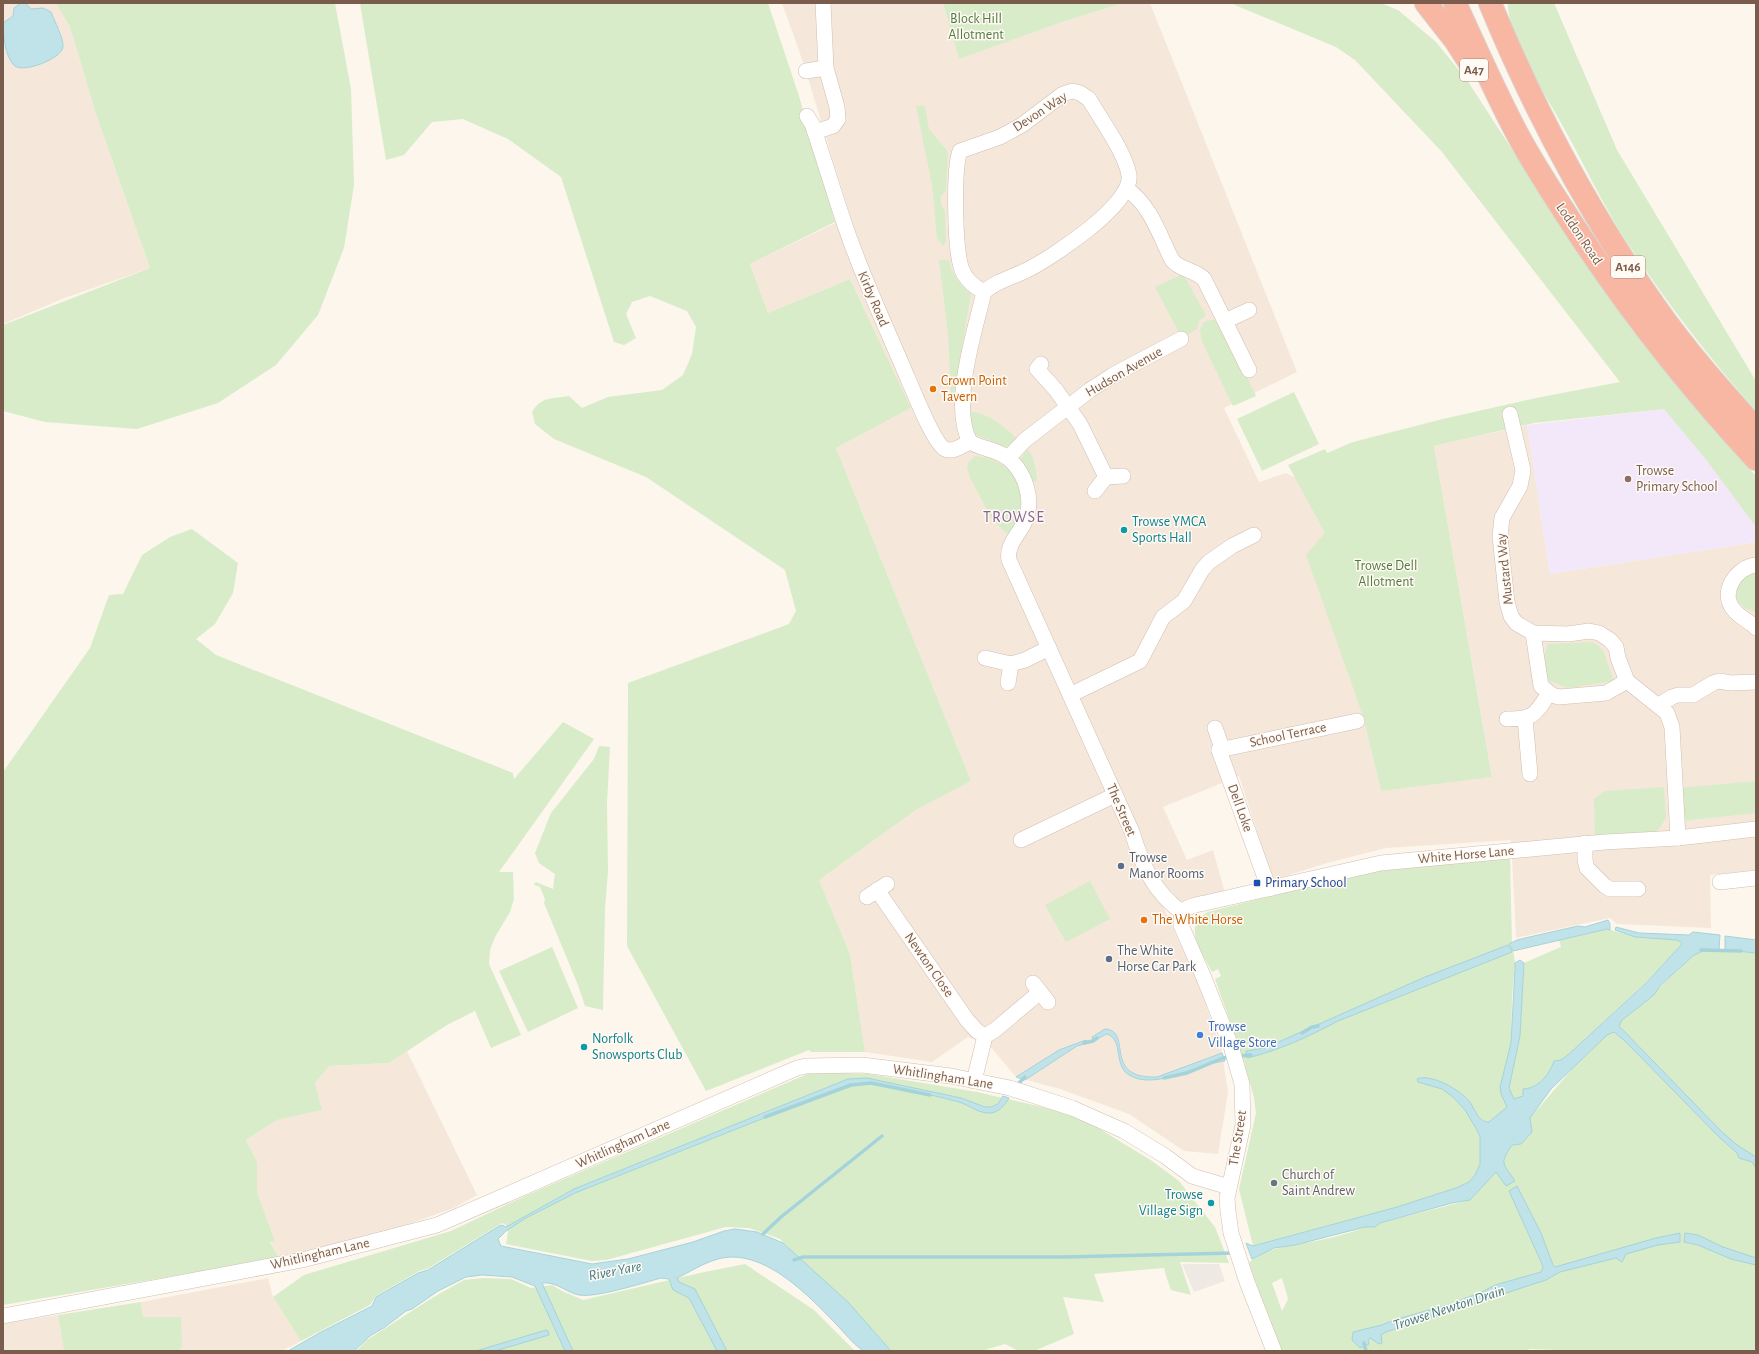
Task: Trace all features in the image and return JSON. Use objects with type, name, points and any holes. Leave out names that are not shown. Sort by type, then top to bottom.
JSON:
[{"type":"highway","name":"A47","points":[[1426,3],[1455,40],[1520,139]]},
{"type":"highway","name":"Loddon Road","points":[[1455,3],[1520,139],[1556,199],[1598,262],[1644,326],[1692,387],[1756,459]]},
{"type":"highway","name":"Loddon Road","points":[[1492,7],[1529,94],[1579,188],[1615,247],[1656,309],[1698,363],[1756,429]]},
{"type":"street","points":[[815,132],[833,126],[838,119],[837,107],[826,68],[823,3]]},
{"type":"street","points":[[806,71],[826,68]]},
{"type":"street","name":"Devon Way","points":[[984,292],[968,280],[961,269],[956,202],[957,159],[960,151],[1000,137],[1022,125],[1063,94],[1072,92],[1080,93],[1089,99],[1124,161],[1129,176],[1127,188]]},
{"type":"street","name":"Kirby Road","points":[[807,116],[815,132],[856,257],[875,306],[920,406],[942,447],[950,450],[970,442]]},
{"type":"street","points":[[1008,458],[990,448],[977,446],[970,442],[965,432],[962,394],[964,377],[984,292],[990,286],[1032,267],[1078,237],[1104,215],[1121,198],[1127,188],[1147,207],[1172,260],[1176,264],[1200,274],[1204,279],[1249,370]]},
{"type":"street","points":[[1225,321],[1249,310]]},
{"type":"street","name":"Hudson Avenue","points":[[1008,458],[1025,440],[1068,406],[1113,375],[1181,339]]},
{"type":"street","points":[[1041,364],[1037,369],[1068,406],[1090,442],[1106,477]]},
{"type":"street","name":"Mustard Way","points":[[1510,414],[1523,470],[1520,486],[1502,518],[1500,536],[1507,602],[1511,616],[1516,623],[1533,633],[1568,634],[1589,631],[1599,633],[1610,640],[1616,647],[1626,681]]},
{"type":"street","name":"The Street","points":[[1008,458],[1023,477],[1029,498],[1026,520],[1008,550],[1009,560],[1132,832],[1138,850],[1157,889],[1169,902],[1183,913],[1181,918],[1182,928],[1204,978],[1231,1046],[1238,1068],[1242,1084],[1243,1125],[1229,1187],[1228,1211],[1231,1233],[1247,1282],[1274,1351]]},
{"type":"street","points":[[1095,491],[1106,477],[1123,476]]},
{"type":"street","points":[[1070,695],[1140,661],[1163,617],[1184,601],[1202,570],[1209,562],[1232,546],[1254,535]]},
{"type":"street","points":[[1756,565],[1744,568],[1735,576],[1730,587],[1729,599],[1734,611],[1756,628]]},
{"type":"street","points":[[1533,633],[1541,686],[1549,694],[1559,697],[1606,694],[1626,681],[1638,692],[1659,705],[1667,713],[1672,727],[1678,838]]},
{"type":"street","points":[[985,658],[1011,664],[1025,660],[1049,648]]},
{"type":"street","points":[[1008,683],[1011,664]]},
{"type":"street","points":[[1659,705],[1672,696],[1678,694],[1693,695],[1719,681],[1731,683],[1756,682]]},
{"type":"street","points":[[1507,719],[1525,719],[1537,710],[1549,694]]},
{"type":"street","points":[[1525,719],[1530,774]]},
{"type":"street","name":"School Terrace","points":[[1219,750],[1357,720]]},
{"type":"street","name":"Dell Loke","points":[[1215,728],[1221,745],[1219,750],[1268,889]]},
{"type":"street","points":[[1021,840],[1115,796]]},
{"type":"street","name":"White Horse Lane","points":[[1183,913],[1190,906],[1381,863],[1584,843],[1678,838],[1756,829]]},
{"type":"street","points":[[1584,843],[1587,868],[1605,886],[1610,889],[1638,889]]},
{"type":"street","points":[[1720,882],[1756,878]]},
{"type":"street","name":"Newton Close","points":[[877,891],[967,1020],[977,1031],[985,1036]]},
{"type":"street","points":[[974,1081],[985,1036],[995,1030],[1040,992]]},
{"type":"street","name":"Whitlingham Lane","points":[[3,1316],[302,1260],[437,1225],[797,1068],[806,1066],[862,1065],[939,1074],[1013,1089],[1072,1108],[1124,1131],[1165,1156],[1192,1176],[1229,1187]]},
{"type":"shaded area","points":[[3,3],[56,3],[58,5],[70,27],[96,114],[150,268],[62,299],[3,324]]},
{"type":"shaded area","points":[[782,3],[943,3],[959,58],[1065,21],[1123,3],[1150,3],[1297,372],[1224,408],[1259,482],[1286,473],[1296,478],[1326,533],[1363,716],[1381,791],[1492,776],[1434,446],[1527,425],[1550,574],[1756,542],[1756,870],[1710,875],[1711,928],[1617,924],[1610,918],[1516,938],[1511,840],[1386,848],[1327,863],[1273,880],[1239,776],[1163,807],[1187,860],[1213,850],[1225,893],[1164,908],[1198,984],[1221,1047],[1228,1092],[1218,1154],[1184,1151],[1129,1114],[1060,1089],[1016,1077],[989,1045],[968,1037],[932,1062],[865,1052],[850,954],[819,880],[916,810],[971,781],[836,448],[911,408],[850,279],[768,313],[750,264],[850,216],[803,62]]},
{"type":"shaded area","name":"Trowse Primary School","points":[[1664,409],[1707,461],[1756,527],[1756,542],[1550,574],[1527,425]]},
{"type":"shaded area","points":[[407,1051],[477,1195],[454,1208],[378,1235],[279,1258],[270,1241],[275,1241],[257,1192],[257,1162],[246,1140],[277,1120],[322,1110],[315,1083],[329,1066],[389,1063]]},
{"type":"shaded area","points":[[1182,1264],[1219,1264],[1225,1281],[1194,1292]]},
{"type":"shaded area","points":[[268,1278],[273,1297],[301,1341],[282,1351],[178,1351],[182,1347],[143,1317],[141,1302]]},
{"type":"shaded area","points":[[58,1315],[64,1351],[3,1351],[3,1323]]},
{"type":"green space","points":[[56,3],[335,3],[351,89],[354,185],[344,248],[318,315],[276,365],[218,403],[137,429],[45,422],[3,411],[3,325],[150,268],[96,114],[70,27]]},
{"type":"green space","points":[[360,3],[768,3],[799,96],[835,222],[750,264],[768,313],[850,279],[911,408],[836,448],[971,781],[916,810],[819,880],[850,954],[865,1052],[811,1052],[809,1050],[706,1091],[627,946],[628,683],[789,624],[796,611],[785,570],[646,477],[554,439],[535,424],[532,412],[540,403],[548,399],[569,396],[582,408],[608,397],[662,390],[683,375],[692,354],[696,327],[687,311],[650,296],[632,302],[626,314],[636,338],[624,345],[614,342],[561,177],[508,139],[463,119],[432,122],[404,155],[386,160]]},
{"type":"green space","name":"Block Hill Allotment","points":[[943,3],[1123,3],[1065,21],[959,59]]},
{"type":"green space","name":"Trowse Dell Allotment","points":[[1230,3],[1381,3],[1398,10],[1436,42],[1467,80],[1588,267],[1634,332],[1683,393],[1756,476],[1756,527],[1707,461],[1664,409],[1534,423],[1434,446],[1492,777],[1381,791],[1363,716],[1306,555],[1325,533],[1288,465],[1325,449],[1327,453],[1353,442],[1443,419],[1536,398],[1620,382],[1442,152],[1355,60],[1336,47]]},
{"type":"green space","points":[[1508,3],[1554,3],[1617,150],[1756,381],[1756,411],[1685,325],[1652,280],[1621,233],[1605,206],[1568,135],[1527,64],[1509,18]]},
{"type":"green space","points":[[916,106],[925,106],[929,129],[948,152],[946,190],[941,196],[941,205],[945,211],[946,242],[943,246],[937,238],[932,185]]},
{"type":"green space","points":[[939,260],[949,260],[957,279],[971,294],[956,381],[957,395],[951,397],[948,334]]},
{"type":"green space","points":[[1183,274],[1206,315],[1199,321],[1197,329],[1182,338],[1155,287]]},
{"type":"green space","points":[[1217,320],[1221,322],[1256,396],[1233,406],[1202,342],[1200,329],[1204,322]]},
{"type":"green space","points":[[1294,392],[1319,444],[1262,471],[1237,419]]},
{"type":"green space","points":[[969,411],[977,412],[990,417],[1007,429],[1017,439],[1009,448],[973,434]]},
{"type":"green space","points":[[1027,449],[1032,456],[1036,468],[1037,481],[1032,482],[1021,459]]},
{"type":"green space","points":[[975,456],[985,457],[1003,466],[1011,472],[1017,480],[1023,498],[1023,509],[1016,525],[1010,533],[1007,534],[991,518],[971,479],[967,469],[968,463]]},
{"type":"green space","points":[[192,529],[238,563],[233,593],[215,624],[196,639],[216,655],[513,773],[514,779],[563,722],[594,739],[499,872],[513,872],[514,899],[510,912],[495,937],[490,950],[489,964],[521,1035],[491,1048],[475,1011],[447,1025],[389,1063],[329,1066],[315,1083],[322,1110],[277,1120],[246,1140],[257,1162],[257,1192],[275,1241],[270,1242],[279,1258],[3,1305],[3,772],[90,648],[109,595],[123,594],[142,555],[170,537]]},
{"type":"green space","points":[[1756,571],[1756,612],[1742,605],[1737,598],[1736,593],[1742,578],[1745,575]]},
{"type":"green space","points":[[1593,642],[1603,650],[1614,681],[1568,688],[1547,680],[1545,654],[1548,644]]},
{"type":"green space","points":[[599,746],[610,747],[607,803],[608,871],[605,909],[603,1010],[585,1006],[578,985],[544,903],[545,899],[540,887],[534,885],[536,882],[553,889],[555,874],[539,863],[535,853],[551,813],[594,759]]},
{"type":"green space","points":[[1756,781],[1756,813],[1682,821],[1679,788]]},
{"type":"green space","points":[[1664,787],[1666,818],[1657,832],[1595,838],[1594,799],[1605,791]]},
{"type":"green space","points":[[1510,857],[1512,942],[1515,963],[1512,998],[1511,1043],[1501,1094],[1507,1107],[1489,1122],[1485,1121],[1479,1117],[1469,1101],[1458,1091],[1445,1086],[1418,1082],[1442,1089],[1453,1097],[1465,1110],[1480,1137],[1480,1164],[1475,1175],[1469,1182],[1456,1188],[1397,1207],[1253,1246],[1239,1189],[1256,1113],[1254,1098],[1244,1061],[1215,979],[1221,976],[1218,969],[1212,972],[1196,940],[1196,925],[1200,918],[1208,912],[1381,868]]},
{"type":"green space","points":[[1090,881],[1110,919],[1066,942],[1045,905]]},
{"type":"green space","points":[[1607,929],[1635,937],[1677,940],[1682,944],[1645,983],[1569,1054],[1561,1060],[1554,1061],[1543,1080],[1534,1086],[1523,1089],[1523,1096],[1514,1099],[1509,1089],[1520,1036],[1524,963],[1561,947],[1559,940]]},
{"type":"green space","points":[[552,947],[578,1008],[528,1032],[499,971]]},
{"type":"green space","points":[[1705,950],[1756,953],[1756,1351],[1584,1351],[1531,1349],[1522,1351],[1280,1351],[1249,1263],[1253,1259],[1276,1249],[1330,1238],[1365,1227],[1375,1227],[1380,1223],[1470,1200],[1497,1171],[1514,1181],[1505,1167],[1505,1156],[1512,1145],[1521,1144],[1530,1118],[1574,1067],[1622,1020],[1653,995],[1694,955]],"holes":[[[1282,1278],[1288,1299],[1282,1311],[1272,1283]]]},
{"type":"green space","points":[[812,1072],[869,1074],[977,1092],[1060,1111],[1090,1123],[1152,1161],[1179,1181],[1215,1227],[1229,1263],[1180,1262],[1191,1295],[1171,1290],[1164,1268],[1094,1274],[1104,1302],[1063,1297],[1074,1334],[1034,1351],[1019,1351],[1005,1344],[981,1351],[891,1351],[849,1303],[801,1261],[780,1239],[749,1228],[726,1227],[606,1260],[592,1261],[506,1244],[508,1232],[506,1225],[502,1223],[427,1269],[419,1271],[376,1296],[370,1305],[301,1341],[273,1297],[304,1275],[451,1231],[525,1196]]},
{"type":"green space","points":[[745,1264],[814,1310],[855,1351],[356,1351],[367,1340],[432,1298],[464,1280],[483,1278],[511,1279],[531,1288],[552,1285],[583,1300]]},
{"type":"green space","points":[[141,1302],[143,1317],[181,1317],[182,1347],[178,1351],[64,1351],[58,1315]]},
{"type":"water","points":[[21,3],[25,3],[31,9],[43,8],[51,12],[63,44],[61,52],[56,56],[42,64],[26,68],[15,66],[12,62],[5,46],[3,33],[3,23],[13,16],[14,8]]},
{"type":"water","points":[[1608,920],[1610,930],[1607,929],[1513,951],[1509,944],[1525,938],[1578,926],[1585,927]]},
{"type":"water","points":[[1616,927],[1639,933],[1689,935],[1693,932],[1720,935],[1719,950],[1705,950],[1694,955],[1660,986],[1654,995],[1622,1020],[1619,1026],[1722,1132],[1737,1145],[1756,1157],[1756,1168],[1752,1162],[1739,1158],[1737,1153],[1719,1137],[1625,1041],[1614,1032],[1607,1035],[1551,1089],[1530,1118],[1532,1132],[1521,1144],[1512,1145],[1505,1156],[1504,1163],[1505,1167],[1515,1181],[1506,1186],[1496,1172],[1470,1200],[1452,1203],[1380,1223],[1375,1227],[1365,1227],[1295,1245],[1274,1248],[1252,1259],[1246,1243],[1253,1246],[1397,1207],[1456,1188],[1469,1182],[1475,1175],[1480,1164],[1480,1137],[1477,1130],[1465,1110],[1453,1097],[1442,1089],[1418,1082],[1417,1079],[1430,1078],[1437,1080],[1459,1092],[1469,1101],[1479,1118],[1485,1122],[1489,1122],[1507,1107],[1501,1094],[1500,1087],[1511,1043],[1515,963],[1520,960],[1524,963],[1520,1036],[1509,1088],[1514,1099],[1523,1096],[1523,1089],[1534,1086],[1543,1080],[1554,1061],[1561,1060],[1569,1054],[1646,983],[1682,944],[1677,940],[1635,937],[1615,930]]},
{"type":"water","points":[[1725,936],[1756,940],[1756,953],[1725,950]]},
{"type":"water","points":[[1508,945],[1512,952],[1338,1021],[1305,1038],[1247,1058],[1246,1051],[1265,1048],[1425,977]]},
{"type":"water","points":[[1105,1029],[1113,1032],[1117,1038],[1124,1063],[1129,1071],[1140,1076],[1157,1077],[1222,1053],[1225,1061],[1164,1078],[1151,1080],[1140,1079],[1129,1075],[1124,1071],[1119,1059],[1117,1047],[1112,1037],[1107,1034],[1093,1041],[1092,1037]]},
{"type":"water","points":[[1086,1040],[1088,1043],[1077,1046],[1025,1080],[1016,1077],[1059,1050]]},
{"type":"water","name":"River Yare","points":[[867,1078],[961,1098],[985,1107],[991,1107],[998,1104],[1003,1096],[1009,1098],[1004,1106],[999,1110],[987,1113],[978,1111],[963,1103],[919,1092],[876,1085],[850,1084],[575,1193],[526,1218],[506,1231],[498,1239],[501,1246],[592,1264],[628,1259],[693,1242],[724,1231],[735,1229],[757,1232],[783,1243],[849,1303],[891,1351],[863,1351],[797,1287],[767,1266],[751,1260],[735,1257],[712,1261],[677,1278],[679,1282],[695,1289],[727,1351],[717,1351],[689,1298],[673,1290],[669,1279],[661,1278],[620,1290],[587,1295],[575,1294],[557,1285],[542,1283],[573,1351],[565,1351],[535,1286],[512,1277],[482,1275],[466,1277],[438,1291],[370,1336],[354,1351],[288,1351],[372,1306],[376,1297],[418,1273],[428,1270],[499,1226],[502,1225],[506,1227],[574,1189],[848,1079]]},
{"type":"water","points":[[1517,1186],[1541,1233],[1555,1267],[1656,1238],[1680,1233],[1680,1242],[1658,1245],[1626,1254],[1622,1262],[1616,1258],[1560,1272],[1546,1280],[1386,1332],[1381,1335],[1382,1343],[1379,1344],[1370,1338],[1368,1340],[1369,1344],[1360,1348],[1352,1340],[1353,1332],[1382,1325],[1394,1320],[1450,1304],[1482,1292],[1495,1285],[1541,1272],[1543,1268],[1542,1264],[1509,1191]]},
{"type":"water","points":[[1685,1233],[1698,1235],[1723,1247],[1756,1258],[1756,1265],[1731,1259],[1698,1245],[1684,1242]]},
{"type":"water","points":[[546,1330],[548,1331],[549,1335],[495,1351],[476,1351]]},
{"type":"waterway","points":[[1701,950],[1741,951]]},
{"type":"waterway","points":[[1302,1033],[1312,1027],[1318,1026]]},
{"type":"waterway","points":[[1084,1043],[1093,1041],[1097,1038]]},
{"type":"waterway","points":[[1237,1056],[1251,1055]]},
{"type":"waterway","points":[[1164,1078],[1187,1073],[1223,1058],[1231,1057]]},
{"type":"waterway","points":[[1016,1086],[1025,1077]]},
{"type":"waterway","points":[[765,1117],[851,1085],[871,1083],[930,1095]]},
{"type":"waterway","points":[[763,1234],[781,1217],[882,1136]]},
{"type":"waterway","points":[[794,1260],[803,1257],[1063,1257],[1234,1253]]},
{"type":"waterway","name":"Trowse Newton Drain","points":[[1364,1343],[1366,1351]]},
{"type":"place","name":"Crown Point Tavern","points":[[933,389]]},
{"type":"place","name":"Trowse Primary School","points":[[1628,479]]},
{"type":"place","name":"Trowse YMCA Sports Hall","points":[[1124,530]]},
{"type":"place","name":"Trowse Manor Rooms","points":[[1121,866]]},
{"type":"place","name":"Primary School","points":[[1257,883]]},
{"type":"place","name":"The White Horse","points":[[1144,920]]},
{"type":"place","name":"The White Horse Car Park","points":[[1109,959]]},
{"type":"place","name":"Trowse Village Store","points":[[1200,1035]]},
{"type":"place","name":"Norfolk Snowsports Club","points":[[584,1047]]},
{"type":"place","name":"Church of Saint Andrew","points":[[1274,1183]]},
{"type":"place","name":"Trowse Village Sign","points":[[1211,1203]]},
{"type":"district","name":"TROWSE","points":[[1014,517]]}]
